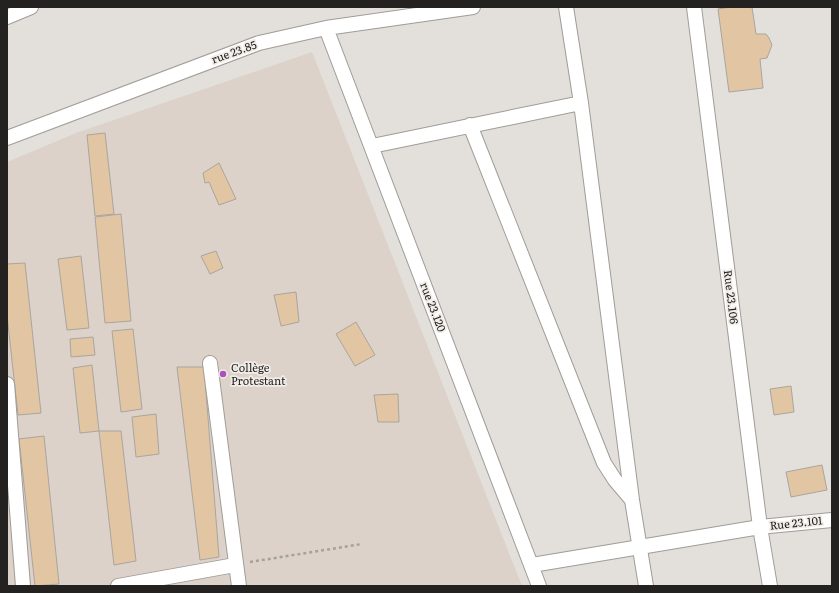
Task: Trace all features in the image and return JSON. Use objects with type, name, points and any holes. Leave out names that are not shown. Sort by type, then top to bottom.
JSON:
[{"type":"street","points":[[7,17],[31,7]]},
{"type":"street","name":"rue 23.85","points":[[7,138],[246,46],[326,28],[473,7]]},
{"type":"street","points":[[566,7],[581,103],[632,500],[641,546],[646,586]]},
{"type":"street","name":"Rue 23.106","points":[[694,7],[760,527],[770,586]]},
{"type":"street","name":"rue 23.120","points":[[326,28],[539,586]]},
{"type":"street","points":[[372,146],[581,103]]},
{"type":"street","points":[[470,125],[604,463],[615,480],[632,500]]},
{"type":"street","points":[[210,363],[235,565],[239,586]]},
{"type":"street","points":[[7,384],[23,586]]},
{"type":"street","name":"Rue 23.101","points":[[532,565],[760,527],[832,520]]},
{"type":"street","points":[[118,586],[235,565]]},
{"type":"path","points":[[235,565],[362,544]]},
{"type":"shaded area","name":"Collège Protestant","points":[[312,52],[522,586],[7,586],[7,162],[76,133]]},
{"type":"building","points":[[731,7],[752,7],[756,34],[766,34],[772,45],[767,58],[760,59],[763,88],[729,92],[718,9]]},
{"type":"building","points":[[105,133],[114,214],[95,216],[87,135]]},
{"type":"building","points":[[219,163],[236,199],[219,205],[209,182],[205,183],[203,173]]},
{"type":"building","points":[[121,214],[131,321],[105,323],[95,217]]},
{"type":"building","points":[[216,251],[223,268],[210,274],[201,256]]},
{"type":"building","points":[[81,256],[89,328],[67,330],[58,259]]},
{"type":"building","points":[[25,263],[41,413],[18,415],[7,315],[7,264]]},
{"type":"building","points":[[296,292],[299,322],[281,326],[274,295]]},
{"type":"building","points":[[356,322],[375,355],[355,366],[336,334]]},
{"type":"building","points":[[133,329],[142,409],[121,412],[112,331]]},
{"type":"building","points":[[93,337],[95,355],[71,357],[70,339]]},
{"type":"building","points":[[92,365],[99,431],[80,433],[73,368]]},
{"type":"building","points":[[177,367],[204,367],[219,557],[200,560]]},
{"type":"building","points":[[791,386],[794,412],[774,415],[770,389]]},
{"type":"building","points":[[398,394],[399,422],[378,422],[374,395]]},
{"type":"building","points":[[156,414],[159,454],[136,457],[132,417]]},
{"type":"building","points":[[99,431],[121,431],[136,561],[114,565]]},
{"type":"building","points":[[44,436],[59,584],[35,586],[19,439]]},
{"type":"building","points":[[822,465],[827,490],[791,497],[786,472]]},
{"type":"place","name":"Collège Protestant","points":[[223,374]]}]
